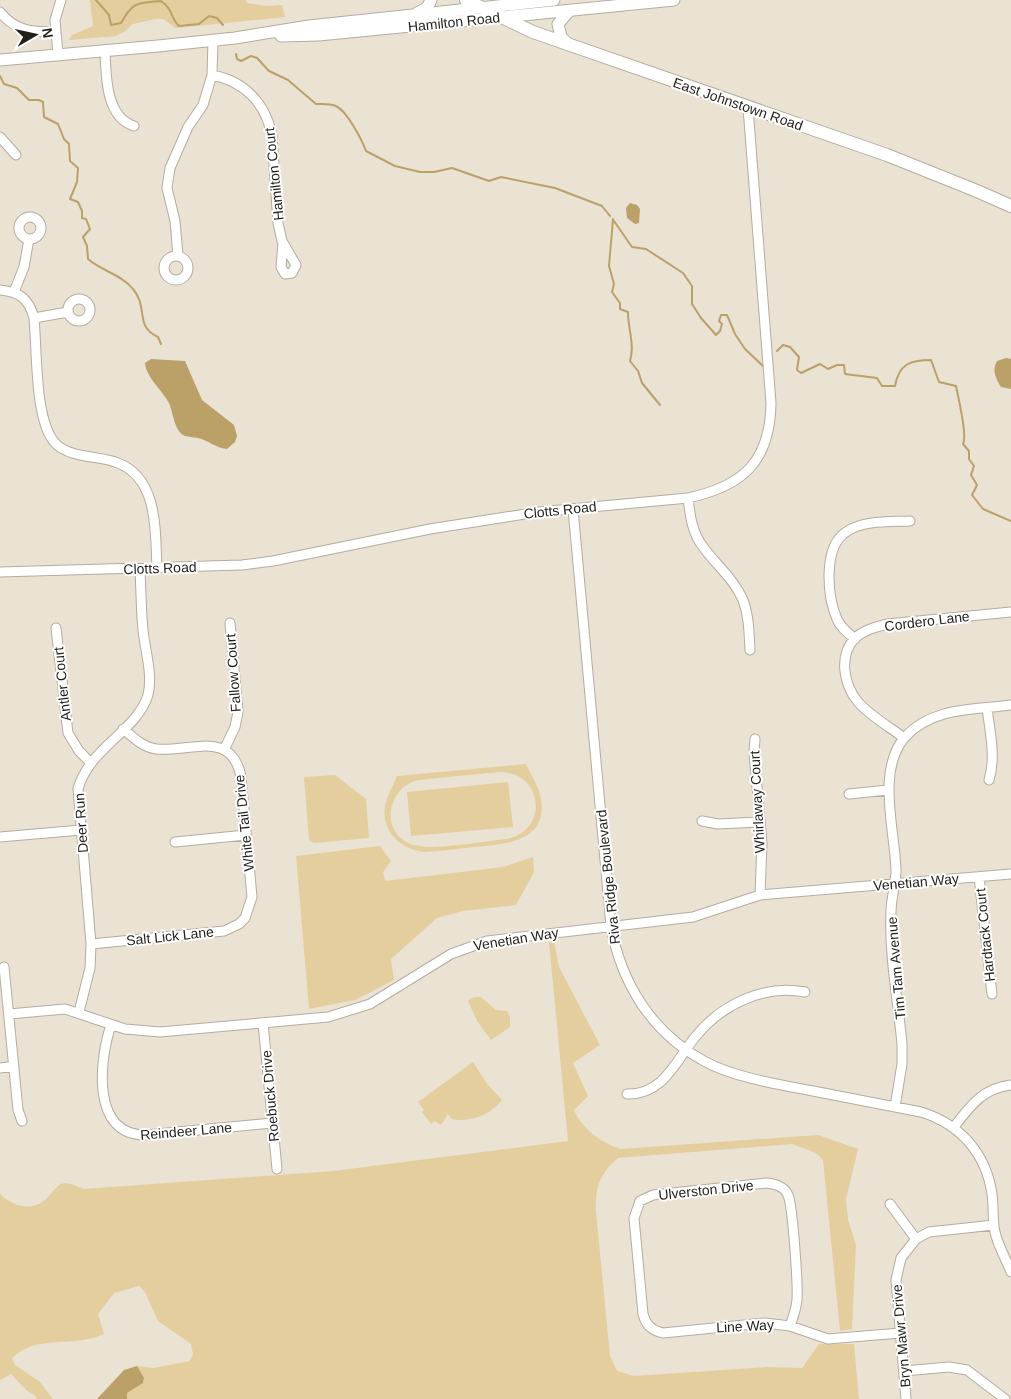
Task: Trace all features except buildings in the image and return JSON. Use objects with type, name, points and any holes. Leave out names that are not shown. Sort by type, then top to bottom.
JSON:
[{"type":"highway","name":"East Johnstown Road","points":[[466,0],[500,18],[569,46],[887,155],[977,190],[1011,206]]},
{"type":"main road","points":[[412,14],[427,8],[431,0]]},
{"type":"main road","name":"Hamilton Road","points":[[235,38],[309,26],[554,0]]},
{"type":"main road","name":"Hamilton Road","points":[[0,60],[235,38],[320,35],[674,0]]},
{"type":"main road","points":[[569,46],[561,36],[558,24],[570,10]]},
{"type":"street","points":[[58,54],[54,32],[60,0]]},
{"type":"street","points":[[0,12],[16,28],[36,32],[54,32]]},
{"type":"street","points":[[178,256],[176,221],[167,188],[170,168],[188,127],[203,105],[212,75],[213,40]]},
{"type":"street","points":[[105,50],[112,103],[120,118],[134,126]]},
{"type":"street","name":"Hamilton Court","points":[[212,75],[226,77],[244,88],[263,108],[272,136],[277,191],[276,212],[283,243]]},
{"type":"street","name":"Clotts Road","points":[[0,572],[242,565],[273,561],[430,529],[573,509],[688,498],[708,493],[740,478],[761,454],[771,422],[748,108]]},
{"type":"street","points":[[0,136],[16,155]]},
{"type":"street","points":[[14,292],[24,267],[29,239]]},
{"type":"street","points":[[0,290],[14,292],[29,303],[34,318],[45,428],[53,441],[65,450],[118,463],[132,471],[143,483],[150,499],[154,519],[157,568]]},
{"type":"street","points":[[34,318],[68,312]]},
{"type":"street","points":[[688,498],[694,531],[702,547],[725,572],[743,600],[747,615],[750,650]]},
{"type":"street","name":"Riva Ridge Boulevard","points":[[573,509],[612,926],[616,952],[630,986],[646,1012],[668,1036],[705,1062],[761,1081],[939,1117],[954,1127],[979,1154],[987,1171],[992,1193],[994,1225],[1011,1272]]},
{"type":"street","points":[[904,738],[859,703],[848,687],[844,668],[847,652],[855,639],[837,620],[832,605],[829,568],[830,556],[835,545],[846,531],[858,526],[910,521]]},
{"type":"street","name":"Deer Run","points":[[79,1012],[90,968],[91,944],[78,789],[82,775],[90,762],[140,711],[148,695],[150,679],[143,627],[140,569]]},
{"type":"street","name":"Cordero Lane","points":[[855,639],[870,629],[887,624],[1011,612]]},
{"type":"street","name":"Fallow Court","points":[[224,750],[235,727],[238,712],[230,623]]},
{"type":"street","name":"Antler Court","points":[[56,628],[68,733],[79,751],[90,762]]},
{"type":"street","name":"Tim Tam Avenue","points":[[895,1107],[902,1064],[902,1044],[891,919],[895,884],[888,790],[892,763],[904,738],[927,720],[955,710],[1011,705]]},
{"type":"street","points":[[988,708],[993,756],[993,769],[989,780]]},
{"type":"street","points":[[123,729],[139,742],[156,749],[211,746],[224,750]]},
{"type":"street","name":"Whirlaway Court","points":[[755,739],[754,753],[762,843],[760,895]]},
{"type":"street","name":"White Tail Drive","points":[[224,750],[234,760],[240,771],[252,897],[245,918]]},
{"type":"street","points":[[849,794],[888,790]]},
{"type":"street","points":[[702,821],[718,824],[760,822]]},
{"type":"street","points":[[0,837],[80,830]]},
{"type":"street","points":[[175,842],[246,835]]},
{"type":"street","name":"Venetian Way","points":[[9,1014],[52,1009],[79,1012],[111,1025],[142,1032],[328,1017],[355,1010],[378,999],[450,954],[487,941],[692,917],[760,895],[1011,874]]},
{"type":"street","name":"Hardtack Court","points":[[979,877],[992,994]]},
{"type":"street","name":"Salt Lick Lane","points":[[91,944],[224,931],[239,924],[245,918]]},
{"type":"street","points":[[4,967],[18,1110],[22,1121]]},
{"type":"street","points":[[627,1094],[650,1091],[661,1083],[711,1020],[750,997],[790,989],[805,992]]},
{"type":"street","name":"Roebuck Drive","points":[[263,1023],[277,1169]]},
{"type":"street","name":"Reindeer Lane","points":[[111,1025],[103,1054],[102,1074],[105,1105],[110,1118],[119,1129],[129,1134],[146,1135],[272,1123]]},
{"type":"street","points":[[0,1068],[14,1066]]},
{"type":"street","points":[[954,1127],[974,1101],[988,1090],[1011,1085]]},
{"type":"street","name":"Ulverston Drive","points":[[649,1327],[643,1314],[634,1218],[640,1201],[654,1195],[766,1183],[783,1188],[790,1203],[797,1300],[790,1326]]},
{"type":"street","points":[[890,1204],[916,1239],[929,1232],[944,1229],[994,1225]]},
{"type":"street","name":"Bryn Mawr Drive","points":[[906,1399],[896,1280],[901,1258],[916,1239]]},
{"type":"street","name":"Line Way","points":[[649,1327],[663,1333],[765,1323],[790,1326],[828,1339],[900,1333]]},
{"type":"street","points":[[904,1371],[949,1367],[967,1370],[1005,1399]]},
{"type":"shaded area","points":[[90,0],[246,0],[247,3],[267,6],[282,5],[285,17],[176,28],[163,19],[155,19],[133,24],[116,36],[69,40],[72,35],[93,26]]},
{"type":"shaded area","points":[[630,203],[637,205],[640,209],[639,223],[635,224],[627,218],[626,208]]},
{"type":"shaded area","points":[[1006,358],[1011,359],[1011,389],[1001,387],[995,374],[997,361]]},
{"type":"shaded area","points":[[151,359],[185,361],[202,400],[234,425],[237,436],[235,442],[227,449],[215,446],[202,439],[183,435],[176,425],[169,403],[148,373],[145,363]]},
{"type":"shaded area","points":[[526,764],[541,799],[541,814],[538,825],[531,833],[510,842],[437,851],[424,852],[416,850],[400,843],[394,838],[386,823],[385,806],[397,776]],"holes":[[[499,772],[514,774],[525,781],[532,790],[536,802],[535,814],[530,825],[521,833],[507,839],[423,847],[403,840],[395,832],[391,822],[393,801],[407,785],[418,780]]]},
{"type":"shaded area","points":[[335,775],[366,799],[369,838],[314,843],[309,840],[304,777]]},
{"type":"shaded area","points":[[508,782],[513,827],[411,836],[407,792]]},
{"type":"shaded area","points":[[380,846],[391,861],[383,872],[385,881],[503,867],[533,857],[534,872],[516,905],[463,911],[437,918],[391,959],[394,980],[355,1000],[309,1009],[296,856]]},
{"type":"shaded area","points":[[554,941],[559,967],[600,1045],[573,1063],[588,1096],[574,1110],[587,1129],[599,1139],[621,1149],[818,1135],[858,1149],[846,1199],[848,1220],[856,1245],[852,1329],[840,1331],[823,1160],[816,1153],[792,1144],[618,1158],[602,1176],[596,1196],[610,1356],[617,1371],[634,1376],[767,1367],[802,1368],[819,1344],[854,1344],[859,1399],[127,1399],[127,1393],[143,1383],[144,1378],[137,1366],[154,1368],[190,1361],[193,1354],[191,1344],[158,1321],[145,1292],[139,1286],[114,1293],[98,1314],[104,1334],[81,1340],[32,1346],[12,1358],[15,1365],[40,1382],[53,1399],[36,1399],[36,1396],[26,1390],[11,1374],[0,1380],[0,1193],[4,1198],[15,1204],[33,1206],[39,1204],[59,1185],[64,1183],[84,1189],[333,1171],[568,1141],[549,942]]},
{"type":"shaded area","points":[[474,997],[481,997],[496,1010],[507,1011],[510,1017],[510,1027],[491,1040],[477,1021],[468,1001]]},
{"type":"shaded area","points":[[473,1062],[488,1085],[502,1100],[487,1113],[480,1116],[459,1120],[452,1119],[448,1114],[441,1125],[434,1121],[431,1124],[422,1112],[424,1110],[418,1102]]},
{"type":"shaded area","points":[[137,1366],[144,1378],[143,1383],[127,1393],[127,1399],[97,1399],[124,1370]]},
{"type":"waterway","points":[[96,0],[109,15],[111,25],[121,23],[129,11],[137,4],[161,1],[168,8],[179,26],[199,24],[209,16],[217,18],[223,25]]},
{"type":"waterway","points":[[236,54],[237,59],[241,61],[251,56],[257,58],[269,71],[288,80],[316,104],[336,106],[354,126],[366,151],[395,166],[420,172],[434,172],[452,168],[489,181],[501,177],[555,188],[602,206],[610,216]]},
{"type":"waterway","points":[[0,76],[4,84],[17,88],[29,100],[43,102],[44,117],[58,124],[64,139],[69,144],[70,161],[78,168],[77,182],[70,199],[78,202],[82,211],[82,218],[86,219],[90,229],[83,237],[87,246],[88,259],[123,280],[133,289],[138,296],[146,328],[158,337],[161,344]]},
{"type":"waterway","points":[[613,219],[609,266],[614,284],[612,292],[620,303],[620,309],[628,312],[632,343],[630,361],[638,371],[642,383],[660,405]]},
{"type":"waterway","points":[[614,221],[632,247],[646,249],[683,273],[692,286],[692,304],[716,335],[720,331],[722,324],[719,321],[721,315],[727,315],[735,334],[745,349],[764,367]]},
{"type":"waterway","points":[[777,351],[783,345],[790,347],[799,357],[797,370],[801,373],[820,364],[828,369],[837,365],[844,365],[845,374],[877,378],[882,386],[895,386],[899,373],[911,362],[931,360],[939,382],[956,386],[964,425],[963,444],[969,451],[969,459],[974,466],[971,475],[977,485],[972,495],[983,509],[1011,521]]}]
